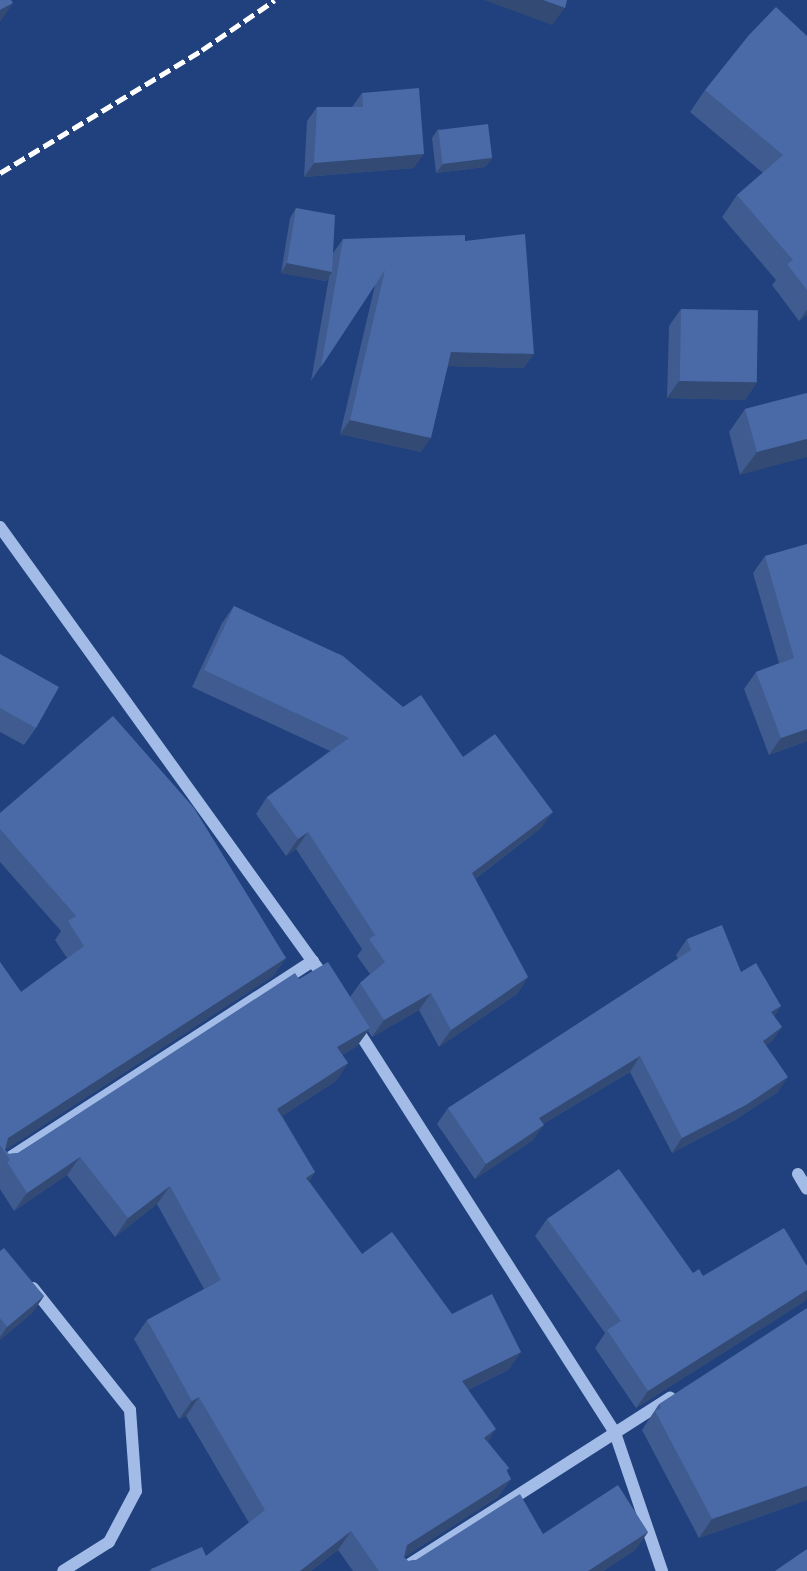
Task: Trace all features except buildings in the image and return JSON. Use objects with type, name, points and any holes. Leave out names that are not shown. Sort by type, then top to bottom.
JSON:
[{"type":"street","points":[[0,527],[335,995]]},
{"type":"street","points":[[0,1164],[313,961]]},
{"type":"street","points":[[350,1018],[615,1433],[662,1571]]},
{"type":"street","points":[[797,1174],[807,1189]]},
{"type":"street","points":[[26,1279],[130,1410],[136,1491],[109,1542],[62,1571]]},
{"type":"street","points":[[399,1571],[683,1389]]},
{"type":"railway","points":[[0,173],[202,50],[275,0]]}]
